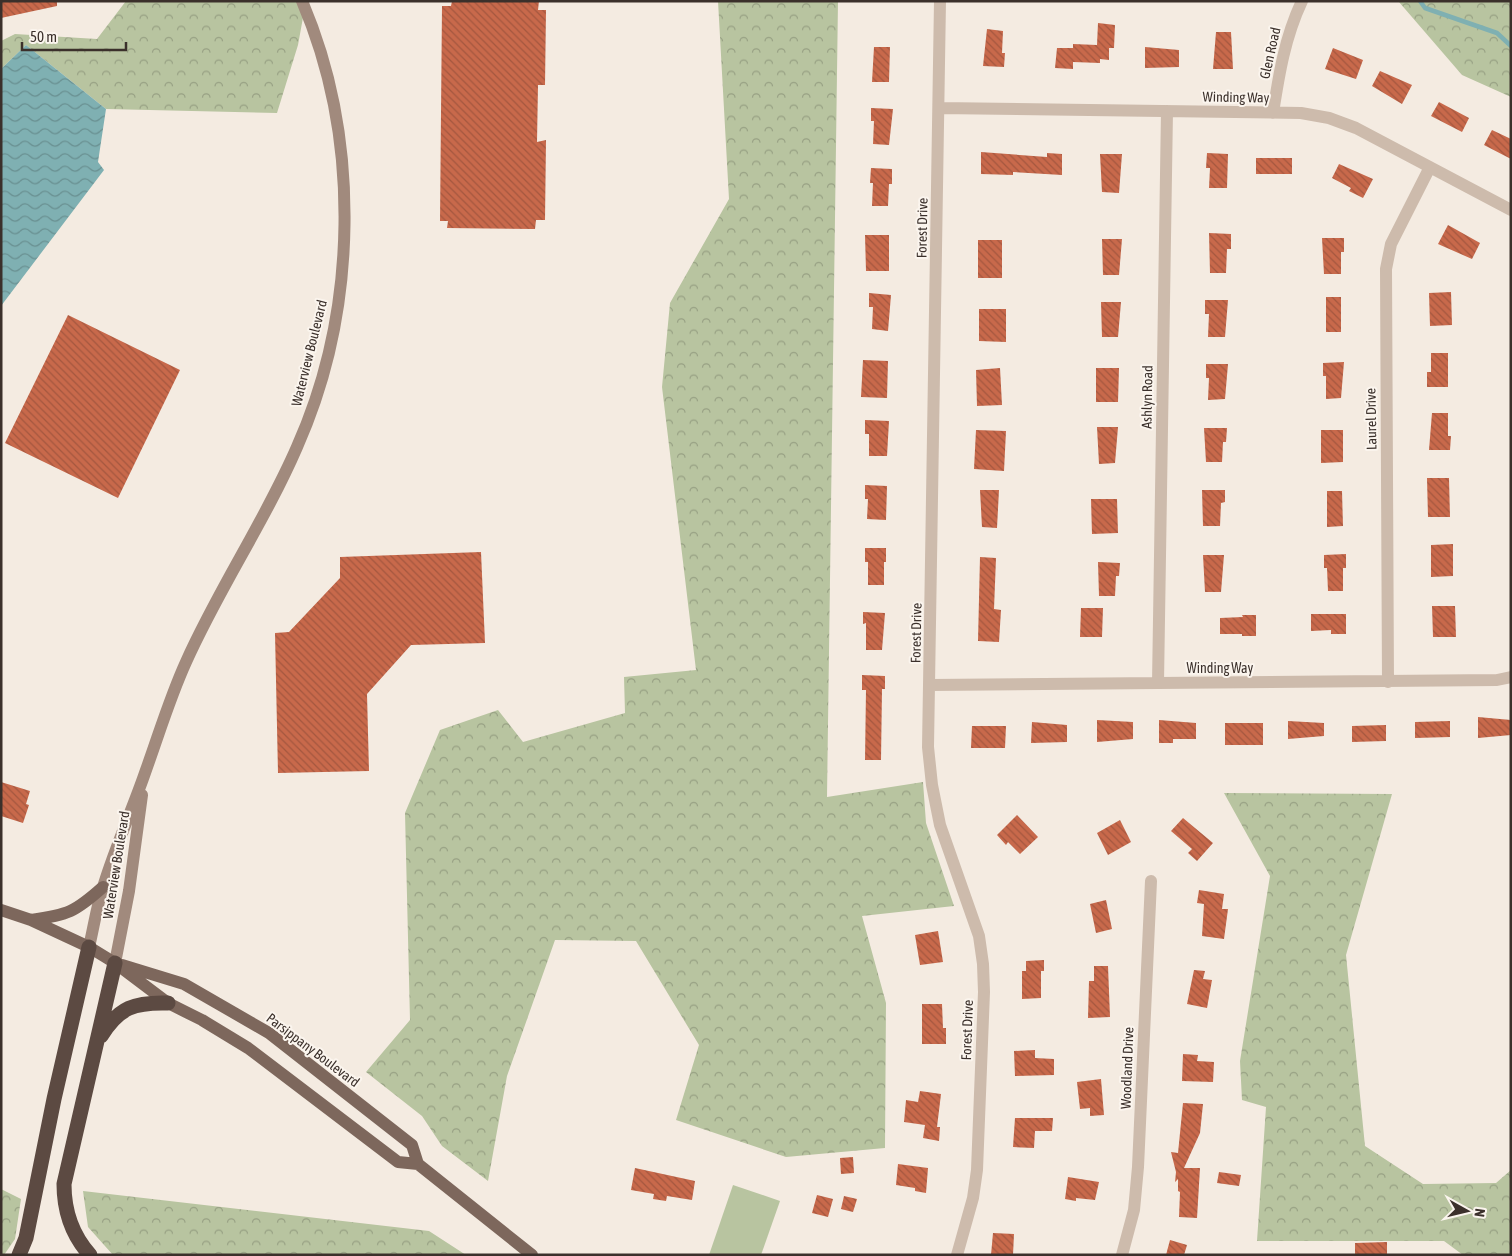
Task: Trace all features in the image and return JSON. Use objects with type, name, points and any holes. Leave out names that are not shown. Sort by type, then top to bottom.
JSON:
[{"type":"highway","points":[[19,1255],[26,1238],[52,1108],[89,947]]},
{"type":"highway","points":[[90,1255],[71,1224],[66,1211],[64,1184],[114,963]]},
{"type":"highway","points":[[95,1046],[111,1020],[130,1006],[142,1003],[168,1004]]},
{"type":"main road","points":[[31,920],[67,914],[85,903],[103,887]]},
{"type":"main road","name":"Parsippany Boulevard","points":[[1,910],[31,920],[89,947],[114,963],[168,1004],[202,1020],[248,1048],[398,1162],[418,1164],[532,1255]]},
{"type":"main road","name":"Parsippany Boulevard","points":[[114,963],[184,984],[269,1033],[412,1145],[418,1164]]},
{"type":"street","name":"Waterview Boulevard","points":[[89,947],[103,887],[185,664],[298,445],[314,403],[331,341],[343,254],[342,172],[338,127],[323,60],[302,1]]},
{"type":"street","name":"Forest Drive","points":[[940,1],[928,747],[934,793],[950,859],[971,908],[983,964],[977,1170],[973,1198],[958,1255]]},
{"type":"street","name":"Glen Road","points":[[1273,113],[1284,47],[1302,1]]},
{"type":"street","name":"Winding Way","points":[[939,108],[1301,113],[1356,128],[1511,210]]},
{"type":"street","name":"Ashlyn Road","points":[[1158,684],[1166,111]]},
{"type":"street","name":"Laurel Drive","points":[[1388,682],[1386,269],[1391,244],[1430,167]]},
{"type":"street","name":"Winding Way","points":[[930,685],[1388,682],[1497,680],[1511,678]]},
{"type":"street","name":"Waterview Boulevard","points":[[114,963],[129,891],[145,771]]},
{"type":"street","name":"Woodland Drive","points":[[1122,1255],[1134,1210],[1138,1167],[1151,881]]},
{"type":"green space","points":[[126,1],[306,1],[298,45],[277,113],[106,109],[26,45],[1,69],[1,41],[15,34],[97,39]]},
{"type":"green space","points":[[718,1],[838,1],[827,797],[923,782],[926,823],[954,906],[862,916],[886,1003],[885,1148],[786,1157],[676,1120],[699,1045],[636,941],[555,940],[507,1076],[488,1181],[442,1146],[422,1116],[366,1072],[410,1020],[405,813],[440,730],[498,710],[523,742],[625,713],[624,677],[696,670],[662,387],[670,303],[729,199]]},
{"type":"green space","points":[[1511,1],[1511,97],[1462,75],[1399,2]]},
{"type":"green space","points":[[1224,793],[1392,794],[1346,955],[1365,1146],[1423,1184],[1496,1183],[1511,1170],[1511,1255],[1463,1255],[1444,1241],[1257,1241],[1266,1107],[1242,1100],[1240,1061],[1270,876]]},
{"type":"green space","points":[[733,1185],[780,1201],[761,1255],[709,1255]]},
{"type":"green space","points":[[1,1189],[21,1199],[15,1239],[4,1255],[1,1255]]},
{"type":"green space","points":[[83,1191],[429,1231],[466,1255],[113,1255],[88,1227]]},
{"type":"water","points":[[26,45],[106,109],[98,162],[104,170],[1,306],[1,69]]},
{"type":"building","points":[[1,1],[57,1],[57,6],[1,18]]},
{"type":"building","points":[[452,1],[539,1],[538,10],[546,10],[545,85],[538,85],[537,142],[546,140],[545,220],[536,220],[535,229],[447,228],[448,221],[440,221],[442,6],[451,6]]},
{"type":"building","points":[[1098,23],[1115,25],[1114,48],[1109,48],[1109,60],[1100,59],[1100,63],[1073,62],[1073,69],[1055,68],[1057,48],[1073,48],[1073,44],[1097,45]]},
{"type":"building","points":[[987,29],[1003,31],[1002,53],[1005,53],[1004,67],[983,66]]},
{"type":"building","points":[[1216,32],[1231,32],[1233,69],[1213,69]]},
{"type":"building","points":[[874,47],[890,47],[889,82],[872,82]]},
{"type":"building","points":[[1145,47],[1179,50],[1179,67],[1145,68]]},
{"type":"building","points":[[1333,48],[1363,60],[1356,79],[1325,69]]},
{"type":"building","points":[[1380,71],[1412,85],[1402,104],[1372,86]]},
{"type":"building","points":[[1439,102],[1469,118],[1462,132],[1431,116]]},
{"type":"building","points":[[871,108],[893,109],[889,145],[873,144],[874,121],[871,121]]},
{"type":"building","points":[[1492,130],[1511,139],[1511,159],[1484,145]]},
{"type":"building","points":[[981,152],[1047,157],[1047,153],[1062,154],[1062,175],[1013,172],[1013,175],[981,174]]},
{"type":"building","points":[[1207,153],[1228,154],[1227,188],[1209,188],[1210,168],[1206,168]]},
{"type":"building","points":[[1100,154],[1122,154],[1119,193],[1102,192]]},
{"type":"building","points":[[1256,158],[1292,158],[1292,174],[1256,174]]},
{"type":"building","points":[[1339,164],[1373,179],[1363,198],[1349,191],[1351,188],[1332,178]]},
{"type":"building","points":[[871,168],[892,169],[892,184],[889,184],[888,206],[872,206],[873,183],[870,183]]},
{"type":"building","points":[[1448,225],[1480,243],[1472,259],[1438,244]]},
{"type":"building","points":[[1209,233],[1231,234],[1231,249],[1227,249],[1226,273],[1210,273]]},
{"type":"building","points":[[865,235],[889,235],[889,271],[866,271]]},
{"type":"building","points":[[1322,238],[1344,238],[1344,252],[1341,252],[1341,274],[1324,274]]},
{"type":"building","points":[[1102,239],[1122,239],[1119,275],[1103,275]]},
{"type":"building","points":[[978,240],[1002,240],[1002,278],[978,278]]},
{"type":"building","points":[[1451,292],[1452,325],[1430,326],[1429,293]]},
{"type":"building","points":[[869,293],[891,295],[888,331],[872,329],[873,307],[869,307]]},
{"type":"building","points":[[1326,297],[1341,297],[1341,332],[1326,332]]},
{"type":"building","points":[[1205,300],[1228,300],[1225,337],[1208,337],[1209,314],[1205,314]]},
{"type":"building","points":[[1101,302],[1121,302],[1118,337],[1102,337]]},
{"type":"building","points":[[979,309],[1006,309],[1006,342],[979,341]]},
{"type":"building","points":[[68,315],[180,370],[118,498],[5,443]]},
{"type":"building","points":[[1431,353],[1448,353],[1448,387],[1427,387],[1427,372],[1431,372]]},
{"type":"building","points":[[863,360],[888,361],[887,398],[861,397]]},
{"type":"building","points":[[1344,362],[1341,398],[1326,399],[1326,376],[1323,376],[1323,363]]},
{"type":"building","points":[[1206,364],[1228,364],[1225,399],[1208,400],[1209,378],[1206,378]]},
{"type":"building","points":[[1000,368],[1002,405],[977,406],[976,370]]},
{"type":"building","points":[[1096,368],[1119,368],[1118,402],[1096,402]]},
{"type":"building","points":[[1432,413],[1448,413],[1448,436],[1451,436],[1450,450],[1429,450]]},
{"type":"building","points":[[865,420],[889,421],[887,456],[869,456],[869,434],[865,434]]},
{"type":"building","points":[[1097,427],[1118,427],[1115,463],[1099,464]]},
{"type":"building","points":[[1204,428],[1227,428],[1226,442],[1223,442],[1222,462],[1206,462]]},
{"type":"building","points":[[976,430],[1006,431],[1004,471],[974,469]]},
{"type":"building","points":[[1321,430],[1343,430],[1343,462],[1321,463]]},
{"type":"building","points":[[1427,478],[1449,478],[1450,517],[1428,517]]},
{"type":"building","points":[[865,485],[887,486],[886,520],[867,519],[868,499],[865,499]]},
{"type":"building","points":[[980,490],[999,490],[997,528],[982,527]]},
{"type":"building","points":[[1202,490],[1225,490],[1225,502],[1221,503],[1220,526],[1203,526]]},
{"type":"building","points":[[1327,491],[1342,491],[1343,526],[1327,527]]},
{"type":"building","points":[[1091,499],[1117,499],[1118,533],[1092,534]]},
{"type":"building","points":[[1453,544],[1453,576],[1431,577],[1431,545]]},
{"type":"building","points":[[865,548],[886,548],[884,585],[868,585],[868,562],[865,562]]},
{"type":"building","points":[[481,552],[485,643],[411,645],[367,694],[369,771],[278,773],[275,633],[289,632],[340,578],[340,557]]},
{"type":"building","points":[[1346,554],[1346,568],[1343,568],[1343,591],[1328,591],[1327,568],[1324,568],[1324,555]]},
{"type":"building","points":[[1203,555],[1224,555],[1221,592],[1205,592]]},
{"type":"building","points":[[980,557],[996,558],[994,609],[1001,610],[999,642],[978,641]]},
{"type":"building","points":[[1098,562],[1120,563],[1119,576],[1116,576],[1115,596],[1099,596]]},
{"type":"building","points":[[1432,606],[1455,606],[1456,637],[1433,637]]},
{"type":"building","points":[[1081,608],[1103,608],[1102,637],[1080,637]]},
{"type":"building","points":[[863,612],[885,613],[882,650],[866,650],[866,623],[863,624]]},
{"type":"building","points":[[1311,614],[1346,614],[1346,634],[1331,634],[1331,630],[1311,631]]},
{"type":"building","points":[[1242,615],[1256,615],[1256,636],[1220,634],[1220,618],[1243,617]]},
{"type":"building","points":[[862,675],[885,676],[885,689],[882,689],[881,760],[865,760],[866,690],[862,690]]},
{"type":"building","points":[[1478,717],[1511,720],[1511,735],[1478,738]]},
{"type":"building","points":[[1097,720],[1133,722],[1133,739],[1097,742]]},
{"type":"building","points":[[1159,720],[1196,723],[1196,739],[1173,739],[1173,743],[1159,743]]},
{"type":"building","points":[[1288,721],[1324,723],[1324,736],[1288,739]]},
{"type":"building","points":[[1450,721],[1450,737],[1415,738],[1415,722]]},
{"type":"building","points":[[1032,722],[1067,725],[1067,742],[1031,743]]},
{"type":"building","points":[[1225,723],[1263,723],[1263,745],[1225,745]]},
{"type":"building","points":[[1386,725],[1386,741],[1352,742],[1352,726]]},
{"type":"building","points":[[972,726],[1006,726],[1005,748],[971,748]]},
{"type":"building","points":[[1,782],[30,791],[26,804],[29,805],[23,823],[1,816]]},
{"type":"building","points":[[1017,815],[1038,837],[1020,854],[1008,842],[1006,845],[997,835]]},
{"type":"building","points":[[1183,818],[1213,843],[1197,861],[1188,853],[1192,849],[1171,831]]},
{"type":"building","points":[[1120,820],[1131,842],[1108,855],[1097,833]]},
{"type":"building","points":[[1199,890],[1224,894],[1222,909],[1228,909],[1224,939],[1202,936],[1204,904],[1197,903]]},
{"type":"building","points":[[1106,900],[1112,929],[1096,933],[1090,904]]},
{"type":"building","points":[[938,931],[943,962],[920,965],[915,935]]},
{"type":"building","points":[[1044,960],[1044,971],[1041,971],[1041,998],[1022,999],[1022,971],[1026,971],[1026,961]]},
{"type":"building","points":[[1094,966],[1108,966],[1110,1017],[1088,1018],[1089,981],[1094,981]]},
{"type":"building","points":[[1194,970],[1205,971],[1203,979],[1212,980],[1207,1008],[1187,1004]]},
{"type":"building","points":[[922,1004],[942,1004],[943,1028],[946,1028],[946,1044],[922,1044]]},
{"type":"building","points":[[1035,1050],[1035,1058],[1054,1059],[1054,1075],[1015,1076],[1014,1051]]},
{"type":"building","points":[[1183,1054],[1198,1055],[1197,1061],[1214,1062],[1213,1082],[1182,1081]]},
{"type":"building","points":[[1101,1079],[1104,1115],[1090,1116],[1090,1108],[1080,1109],[1077,1082]]},
{"type":"building","points":[[920,1091],[941,1094],[937,1127],[940,1127],[939,1141],[923,1138],[925,1125],[904,1122],[906,1100],[918,1102]]},
{"type":"building","points":[[1183,1103],[1203,1104],[1200,1133],[1184,1168],[1200,1168],[1197,1218],[1179,1217],[1180,1192],[1178,1191],[1178,1179],[1175,1182],[1176,1172],[1171,1152],[1178,1153]]},
{"type":"building","points":[[1015,1118],[1053,1118],[1052,1131],[1035,1131],[1034,1148],[1013,1147]]},
{"type":"building","points":[[853,1157],[854,1173],[841,1174],[840,1158]]},
{"type":"building","points":[[898,1164],[928,1168],[926,1193],[915,1191],[915,1188],[896,1185]]},
{"type":"building","points":[[635,1168],[695,1181],[692,1200],[667,1196],[666,1201],[653,1199],[654,1194],[631,1190]]},
{"type":"building","points":[[1219,1172],[1241,1175],[1239,1186],[1217,1183]]},
{"type":"building","points":[[1068,1177],[1099,1182],[1095,1200],[1076,1198],[1076,1201],[1065,1199]]},
{"type":"building","points":[[817,1195],[833,1199],[828,1217],[812,1213]]},
{"type":"building","points":[[844,1196],[857,1199],[853,1212],[841,1209]]},
{"type":"building","points":[[993,1233],[1014,1234],[1013,1255],[991,1255]]},
{"type":"building","points":[[1170,1240],[1187,1245],[1184,1255],[1166,1255]]},
{"type":"building","points":[[1387,1242],[1387,1255],[1355,1255],[1355,1243]]},
{"type":"waterway","points":[[1420,1],[1425,8],[1497,33],[1511,46]]}]
